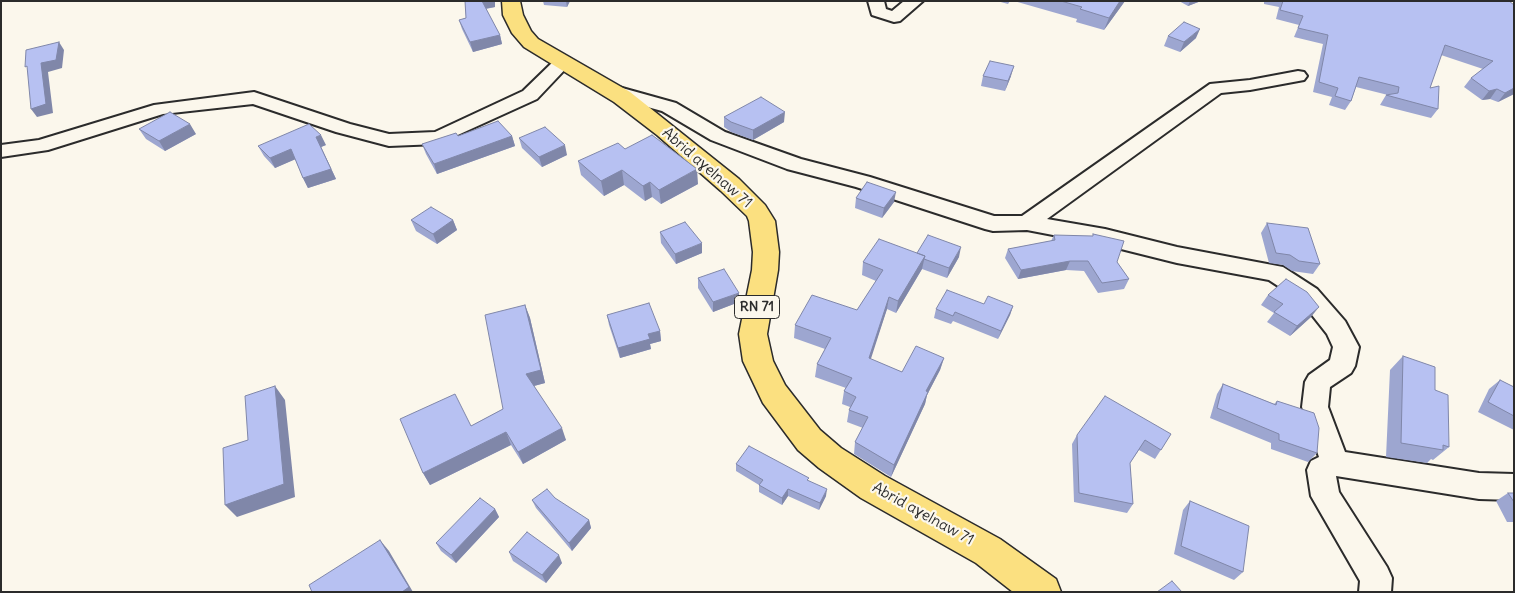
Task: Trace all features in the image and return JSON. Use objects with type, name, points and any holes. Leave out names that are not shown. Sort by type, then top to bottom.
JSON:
[{"type":"main road","name":"Abrid aɣelnaw 71","points":[[511,1],[513,15],[522,33],[542,52],[614,92],[665,130],[745,199],[762,221],[766,252],[765,270],[753,334],[758,361],[774,394],[793,421],[830,458],[873,487],[988,551],[1038,590]]},
{"type":"street","points":[[876,1],[878,12],[894,17],[915,1]]},
{"type":"street","points":[[1,151],[41,146],[161,109],[254,98],[343,128],[389,140],[438,138],[530,95],[563,62]]},
{"type":"street","points":[[1027,223],[1216,88],[1250,85],[1298,76]]},
{"type":"street","points":[[614,92],[669,107],[718,136],[794,164],[863,182],[993,224],[1027,223],[1105,238],[1177,255],[1275,273],[1310,295],[1336,328],[1346,347],[1342,366],[1318,382],[1315,407],[1335,463]]},
{"type":"street","points":[[1375,592],[1376,578],[1325,496],[1321,470],[1335,463],[1479,486],[1514,486]]},
{"type":"building","points":[[465,1],[482,1],[500,35],[470,42],[459,20],[466,18]]},
{"type":"building","points":[[1061,1],[1120,1],[1109,18]]},
{"type":"building","points":[[1283,1],[1509,1],[1514,5],[1514,88],[1505,93],[1497,89],[1489,91],[1471,78],[1493,61],[1445,45],[1430,88],[1439,86],[1438,109],[1386,95],[1398,93],[1399,87],[1359,77],[1351,101],[1335,96],[1338,88],[1319,82],[1328,35],[1298,28],[1303,16],[1280,10]]},
{"type":"building","points":[[1184,22],[1200,29],[1184,42],[1168,36]]},
{"type":"building","points":[[59,42],[56,60],[41,63],[46,104],[31,109],[27,66],[25,67],[26,50]]},
{"type":"building","points":[[990,61],[1014,66],[1008,81],[983,76]]},
{"type":"building","points":[[761,97],[785,112],[753,130],[731,122],[724,117]]},
{"type":"building","points":[[170,112],[190,124],[159,141],[139,129]]},
{"type":"building","points":[[498,121],[512,136],[434,164],[422,144],[456,133],[458,136]]},
{"type":"building","points":[[309,124],[321,135],[316,137],[331,169],[303,178],[291,149],[270,158],[258,146]]},
{"type":"building","points":[[545,127],[565,145],[539,157],[519,138]]},
{"type":"building","points":[[652,135],[697,169],[659,190],[650,182],[643,186],[622,170],[601,181],[578,161],[618,143],[625,149]]},
{"type":"building","points":[[867,182],[896,192],[884,208],[856,198]]},
{"type":"building","points":[[431,207],[453,220],[433,234],[411,220]]},
{"type":"building","points":[[685,222],[702,243],[675,254],[660,232]]},
{"type":"building","points":[[1267,223],[1308,228],[1320,264],[1299,261],[1290,255],[1276,253]]},
{"type":"building","points":[[1093,234],[1124,241],[1117,262],[1129,279],[1102,283],[1088,261],[1070,261],[1021,270],[1008,249],[1055,240],[1054,235],[1093,236]]},
{"type":"building","points":[[928,235],[961,247],[949,268],[924,259],[925,256],[917,253]]},
{"type":"building","points":[[879,239],[925,256],[898,301],[889,297],[869,358],[902,372],[916,346],[944,358],[926,391],[928,392],[894,465],[855,442],[868,417],[849,410],[856,397],[844,391],[852,378],[817,364],[831,338],[795,325],[812,295],[857,310],[883,270],[863,262]]},
{"type":"building","points":[[724,269],[739,293],[713,302],[698,278]]},
{"type":"building","points":[[1286,279],[1307,292],[1319,307],[1297,326],[1274,312],[1283,304],[1268,295]]},
{"type":"building","points":[[947,290],[984,304],[988,296],[1013,306],[1001,331],[955,312],[953,316],[936,309]]},
{"type":"building","points":[[649,303],[660,331],[648,334],[650,339],[618,348],[607,315]]},
{"type":"building","points":[[525,305],[541,370],[526,374],[562,428],[518,452],[506,432],[423,473],[400,419],[455,394],[471,426],[503,409],[485,315]]},
{"type":"building","points":[[1403,356],[1435,367],[1435,390],[1448,395],[1449,447],[1443,445],[1443,450],[1401,443]]},
{"type":"building","points":[[1500,380],[1514,387],[1514,416],[1488,402]]},
{"type":"building","points":[[1223,384],[1276,405],[1277,401],[1314,413],[1319,428],[1317,453],[1279,440],[1279,434],[1217,408]]},
{"type":"building","points":[[275,386],[284,484],[225,505],[223,448],[248,440],[245,396]]},
{"type":"building","points":[[1105,396],[1171,434],[1161,450],[1145,440],[1130,463],[1133,504],[1079,493],[1077,435]]},
{"type":"building","points":[[749,446],[809,478],[807,480],[827,489],[820,503],[788,489],[782,498],[759,485],[763,480],[736,464]]},
{"type":"building","points":[[547,489],[555,498],[589,520],[569,543],[532,500]]},
{"type":"building","points":[[1508,493],[1514,493],[1514,502]]},
{"type":"building","points":[[480,498],[495,509],[451,555],[436,543]]},
{"type":"building","points":[[1190,501],[1249,526],[1243,572],[1181,546]]},
{"type":"building","points":[[527,532],[559,555],[542,575],[509,552]]},
{"type":"building","points":[[380,540],[409,587],[402,592],[312,592],[309,585]]},
{"type":"building","points":[[1172,581],[1182,592],[1157,592]]}]
